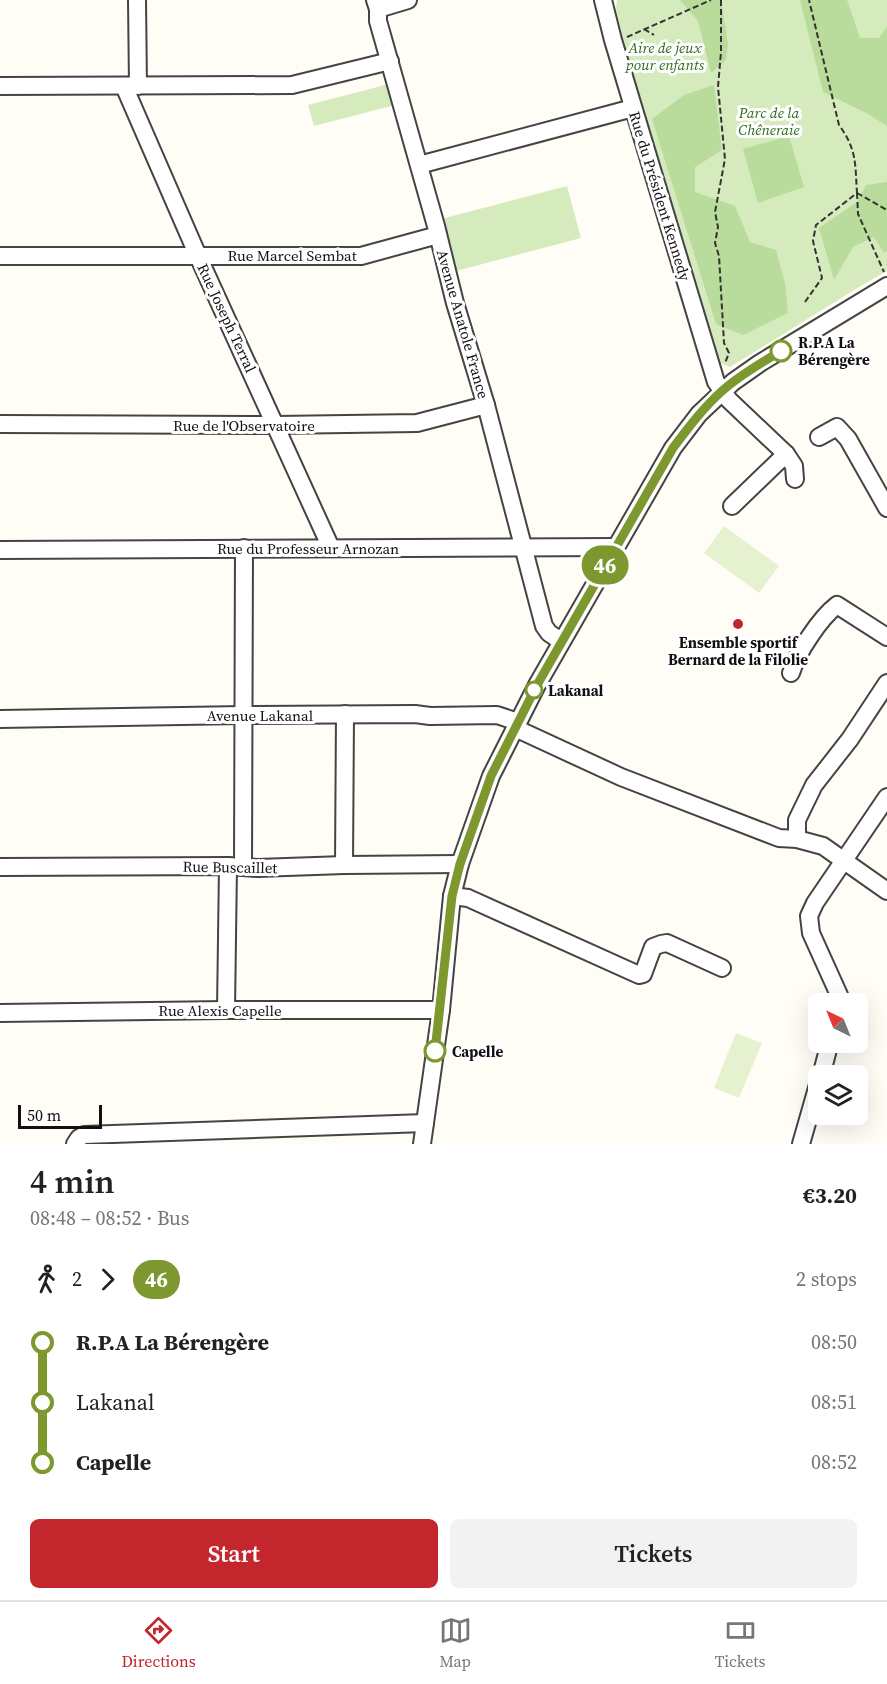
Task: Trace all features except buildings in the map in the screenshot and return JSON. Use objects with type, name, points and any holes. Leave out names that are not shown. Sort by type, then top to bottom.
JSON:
[{"type":"street","points":[[131,86],[137,0]]},
{"type":"street","points":[[377,5],[408,0]]},
{"type":"street","name":"Rue du Président Kennedy","points":[[603,0],[633,108],[719,386]]},
{"type":"street","name":"Avenue Anatole France","points":[[377,5],[378,21],[455,303],[486,405],[544,626],[549,633],[561,641]]},
{"type":"street","points":[[0,86],[292,85],[390,61]]},
{"type":"street","name":"Rue Joseph Terral","points":[[131,86],[198,256],[331,548]]},
{"type":"street","points":[[419,165],[633,108]]},
{"type":"street","name":"Rue Marcel Sembat","points":[[0,256],[361,256],[438,235]]},
{"type":"street","points":[[422,1144],[441,1010],[452,896],[460,864],[491,776],[561,641],[673,448],[719,386],[887,286]]},
{"type":"street","points":[[719,386],[729,400],[786,454],[794,466],[795,479]]},
{"type":"street","name":"Rue de l'Observatoire","points":[[0,424],[417,423],[486,405]]},
{"type":"street","points":[[819,437],[837,428],[848,439],[887,507]]},
{"type":"street","points":[[732,506],[786,454]]},
{"type":"street","name":"Rue du Professeur Arnozan","points":[[0,549],[615,547]]},
{"type":"street","points":[[226,1010],[243,715],[244,549]]},
{"type":"street","points":[[790,673],[806,643],[837,605],[887,637]]},
{"type":"street","points":[[797,839],[797,820],[814,785],[850,739],[887,683]]},
{"type":"street","points":[[344,865],[345,714]]},
{"type":"street","name":"Avenue Lakanal","points":[[0,719],[345,714],[498,715],[621,777],[779,838],[797,839],[823,846],[887,891]]},
{"type":"street","points":[[838,993],[811,933],[809,916],[815,903],[887,797]]},
{"type":"street","name":"Rue Buscaillet","points":[[0,867],[236,866],[258,868],[460,864]]},
{"type":"street","points":[[452,896],[468,898],[639,975],[643,974],[653,947],[667,943],[722,968]]},
{"type":"street","name":"Rue Alexis Capelle","points":[[0,1013],[441,1010]]},
{"type":"street","points":[[801,1144],[808,1120]]},
{"type":"street","points":[[75,1144],[84,1135],[425,1123]]},
{"type":"path","points":[[613,40],[623,39],[711,0]]},
{"type":"path","points":[[719,386],[729,353],[724,343],[715,212],[725,159],[718,87],[721,0]]},
{"type":"path","points":[[809,0],[838,125],[853,149],[858,214],[887,277]]},
{"type":"path","points":[[644,29],[654,35]]},
{"type":"path","points":[[857,193],[887,210]]},
{"type":"path","points":[[805,302],[822,278],[813,242],[816,225],[857,193]]},
{"type":"green space","name":"Parc de la Chêneraie","points":[[617,0],[887,0],[887,271],[730,367],[720,363],[639,103],[616,9]]},
{"type":"green space","points":[[680,0],[721,0],[728,44],[726,60],[711,73],[698,21]]},
{"type":"green space","points":[[800,0],[847,0],[860,38],[879,38],[887,27],[887,126],[823,92]]},
{"type":"green space","points":[[389,84],[395,105],[314,126],[308,105]]},
{"type":"green space","points":[[714,85],[722,150],[695,167],[695,192],[735,206],[750,242],[776,250],[785,283],[788,313],[743,335],[716,324],[652,119],[684,95]]},
{"type":"green space","points":[[789,136],[804,187],[758,203],[743,149]]},
{"type":"green space","points":[[887,182],[887,251],[884,253],[874,237],[853,247],[834,280],[819,228],[857,202],[866,185]]},
{"type":"green space","points":[[567,186],[581,238],[456,271],[441,219]]},
{"type":"green space","points":[[724,526],[779,566],[759,593],[704,553]]},
{"type":"green space","points":[[736,1033],[762,1043],[739,1098],[714,1088]]},
{"type":"bus line","name":"46","points":[[435,1051],[452,896],[460,864],[491,776],[537,685],[673,448],[699,414],[722,391],[748,371],[781,351]]},
{"type":"place","name":"R.P.A La Bérengère","points":[[781,351]]},
{"type":"place","name":"Ensemble sportif Bernard de la Filolie","points":[[738,624]]},
{"type":"place","name":"Lakanal","points":[[534,690]]},
{"type":"place","name":"Capelle","points":[[435,1051]]},
{"type":"park label","name":"Aire de jeux pour enfants","points":[[665,56]]}]
